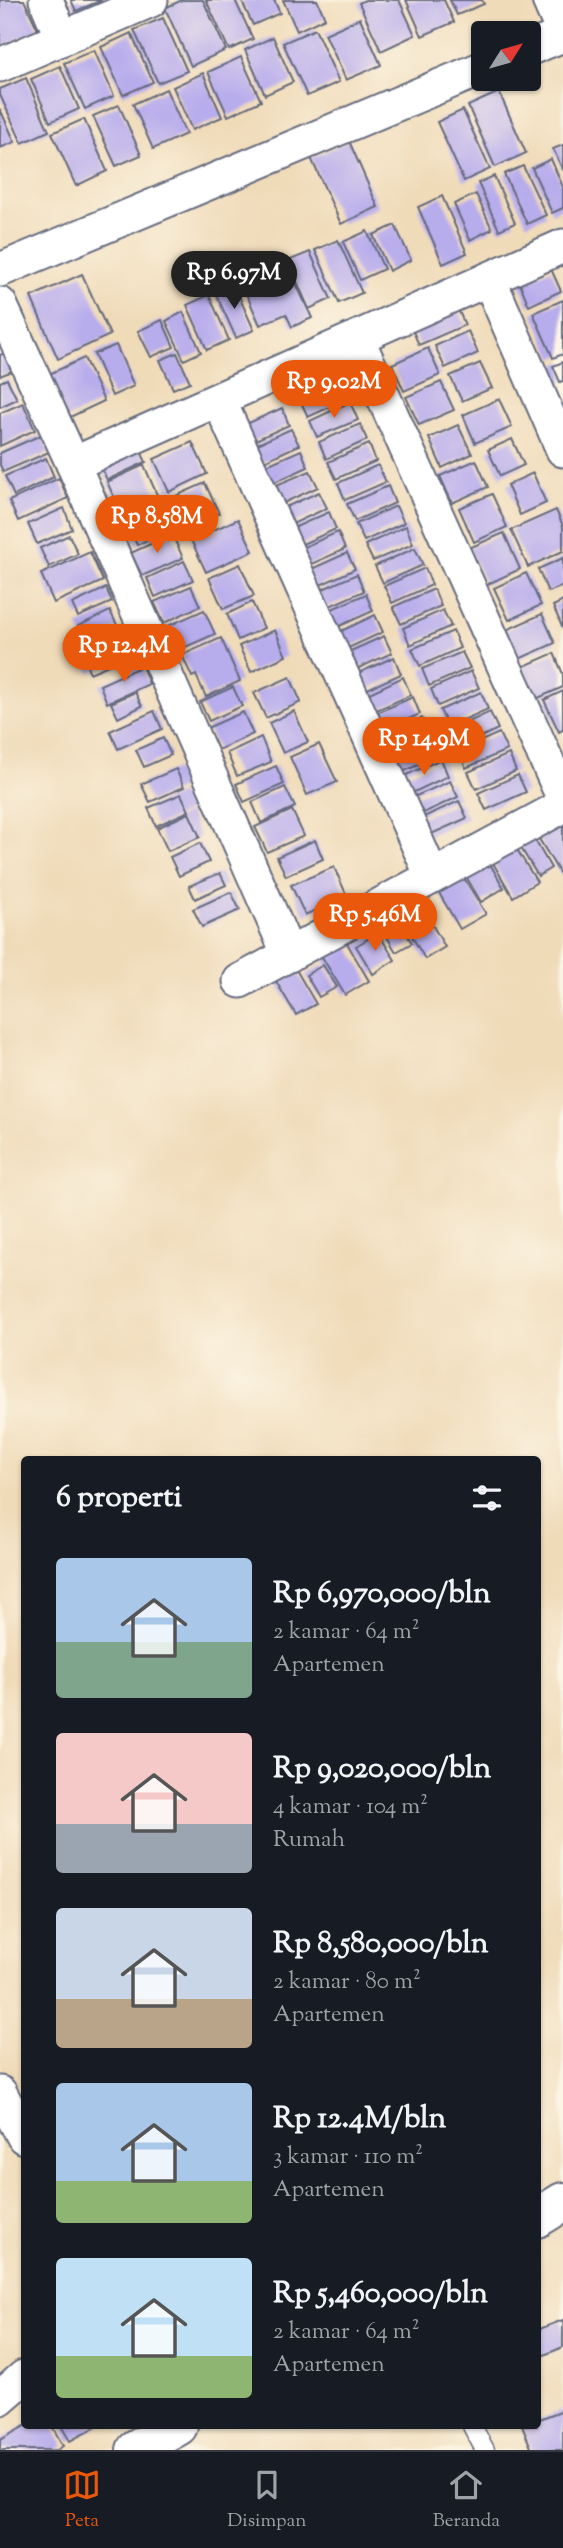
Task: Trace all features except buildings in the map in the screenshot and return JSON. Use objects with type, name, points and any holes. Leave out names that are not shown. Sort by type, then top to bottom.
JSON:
[{"type":"main road","points":[[541,2216],[563,2202]]},
{"type":"main road","points":[[136,2450],[173,2429]]},
{"type":"street","points":[[46,0],[62,37]]},
{"type":"street","points":[[0,65],[151,0]]},
{"type":"street","points":[[541,43],[563,34],[549,0]]},
{"type":"street","points":[[0,271],[471,73]]},
{"type":"street","points":[[73,464],[563,246]]},
{"type":"street","points":[[489,279],[563,450]]},
{"type":"street","points":[[0,304],[289,955]]},
{"type":"street","points":[[357,338],[563,797]]},
{"type":"street","points":[[219,400],[432,876]]},
{"type":"street","points":[[240,981],[563,806]]},
{"type":"street","points":[[0,2093],[21,2132]]},
{"type":"street","points":[[0,2398],[21,2380]]},
{"type":"lane","points":[[474,2429],[485,2450]]}]
